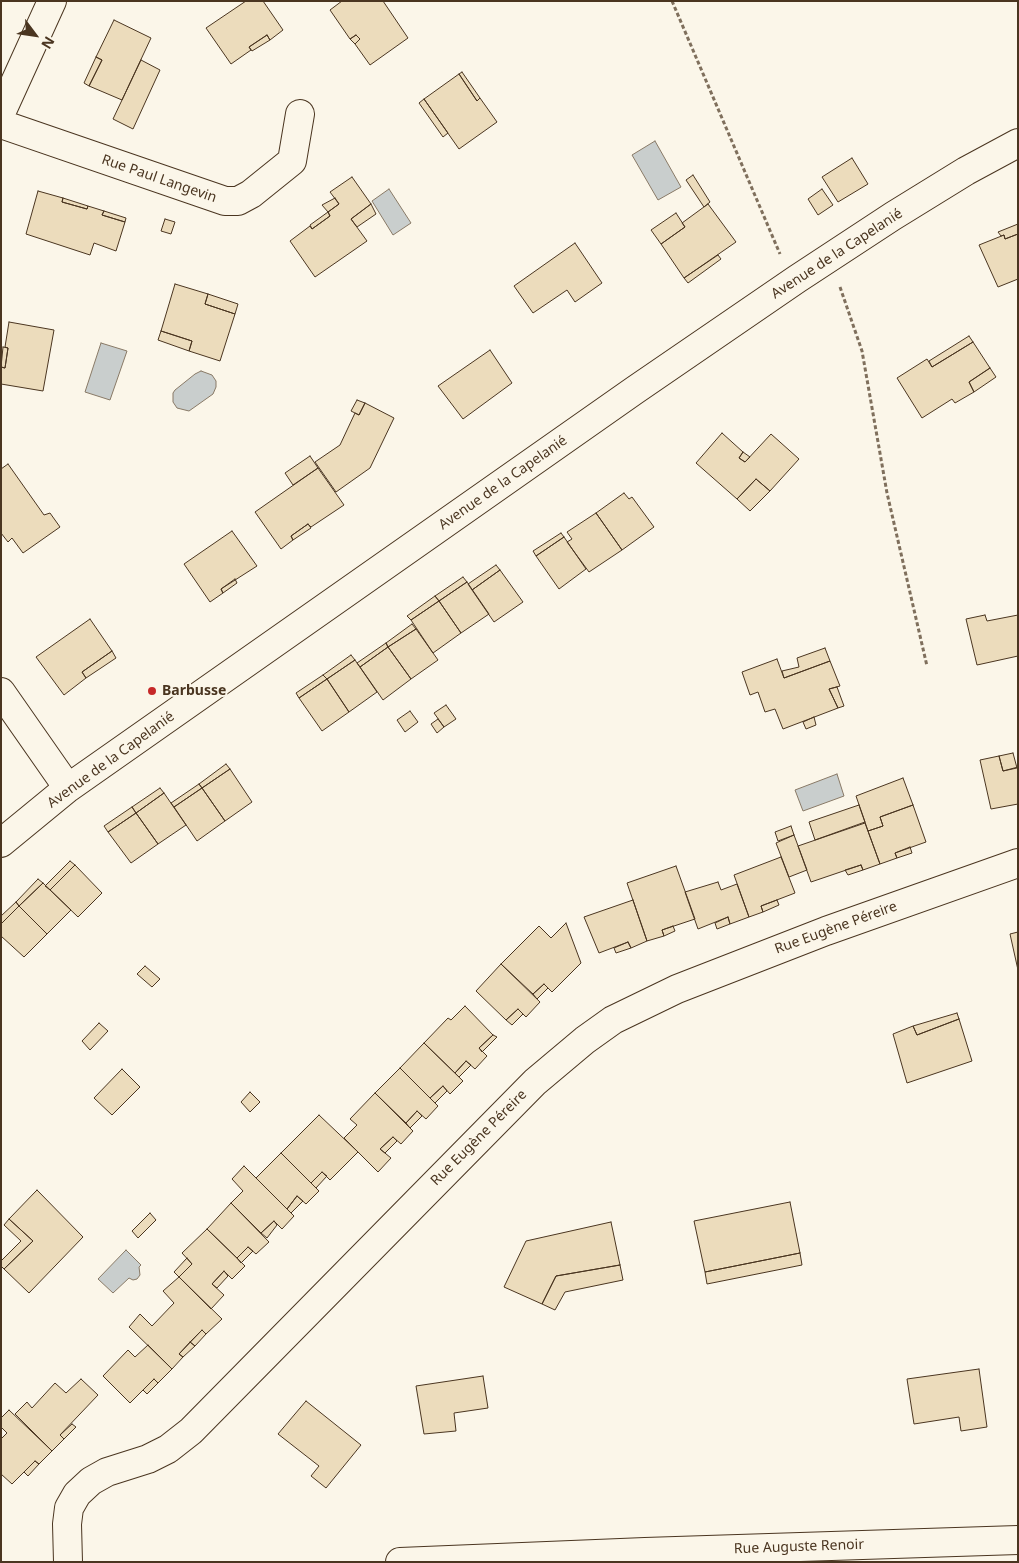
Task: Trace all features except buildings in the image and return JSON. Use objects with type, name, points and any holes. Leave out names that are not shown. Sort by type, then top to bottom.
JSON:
[{"type":"street","points":[[1,113],[52,1]]},
{"type":"street","name":"Rue Paul Langevin","points":[[1,124],[226,201],[238,201],[251,194],[292,161],[300,114]]},
{"type":"street","name":"Avenue de la Capelanié","points":[[1,843],[68,788],[635,390],[823,262],[966,171],[1018,143]]},
{"type":"street","points":[[1,692],[68,788]]},
{"type":"street","name":"Rue Eugène Péreire","points":[[68,1562],[69,1508],[77,1494],[91,1481],[107,1472],[148,1459],[168,1449],[191,1431],[535,1082],[561,1058],[585,1040],[613,1020],[677,988],[1018,863]]},
{"type":"street","name":"Rue Auguste Renoir","points":[[400,1562],[655,1551],[1018,1540]]},
{"type":"path","points":[[672,1],[778,251],[797,279]]},
{"type":"path","points":[[823,262],[840,286],[862,351],[887,493],[927,666]]},
{"type":"shaded area","points":[[655,141],[681,187],[658,200],[632,155]]},
{"type":"shaded area","points":[[389,189],[411,223],[393,235],[372,201]]},
{"type":"shaded area","points":[[101,343],[127,351],[110,400],[85,392]]},
{"type":"shaded area","points":[[201,371],[212,375],[216,381],[213,394],[189,411],[177,408],[173,402],[173,393]]},
{"type":"shaded area","points":[[837,774],[844,796],[803,811],[795,790]]},
{"type":"shaded area","points":[[126,1250],[141,1265],[139,1267],[140,1275],[137,1279],[129,1278],[113,1293],[98,1279]]},
{"type":"place","name":"Barbusse","points":[[152,691]]}]
